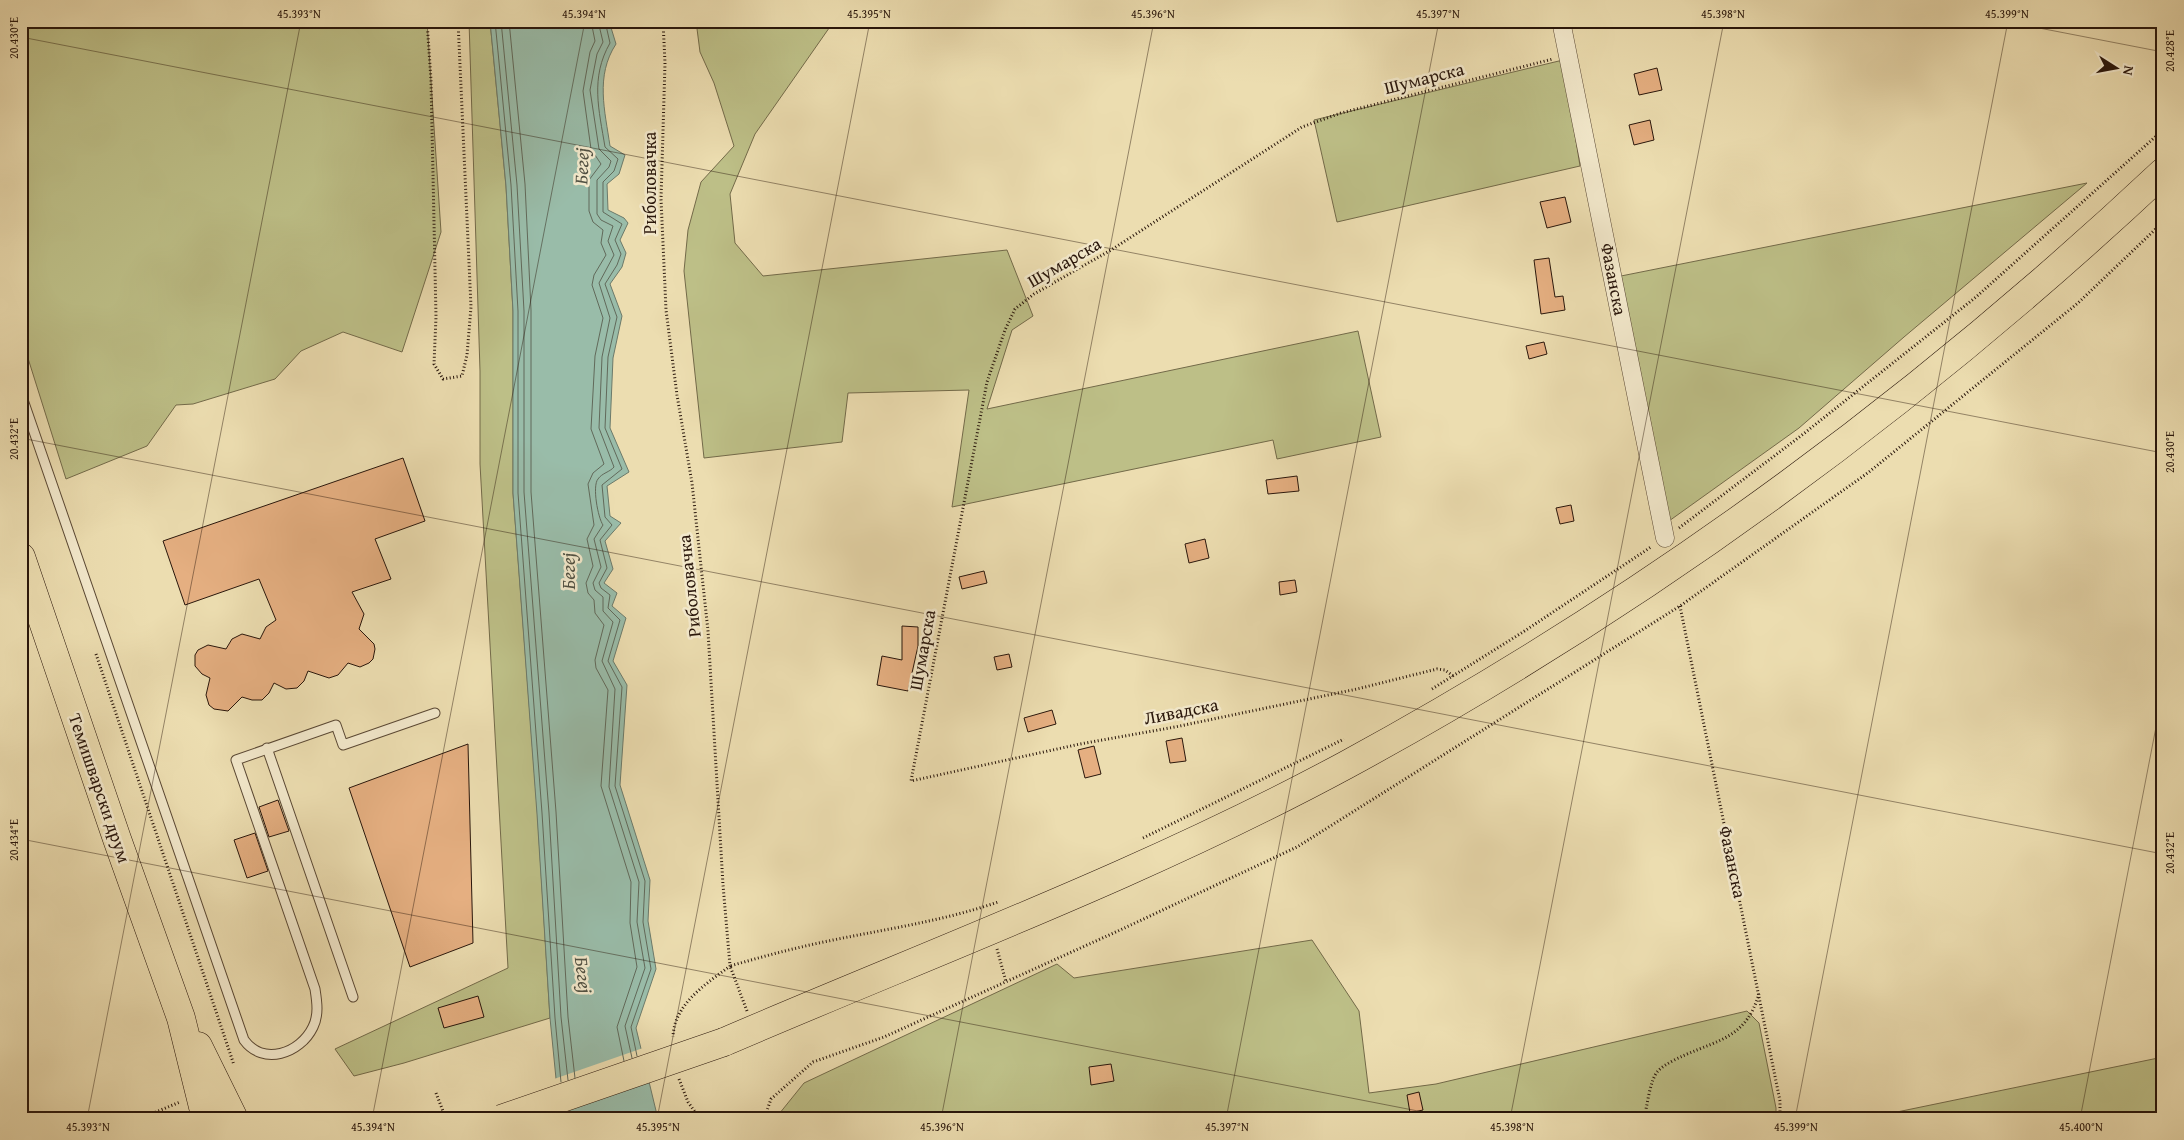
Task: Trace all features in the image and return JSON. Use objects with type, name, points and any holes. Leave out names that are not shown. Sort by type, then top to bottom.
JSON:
[{"type":"main road","points":[[501,1119],[724,1042],[992,930],[1162,856],[1345,765],[1486,684],[1609,608],[1699,548],[1787,485],[1965,348],[2090,241],[2163,172]]},
{"type":"main road","name":"Темишварски друм","points":[[21,557],[117,839],[181,1018],[206,1119]]},
{"type":"main road","name":"Темишварски друм","points":[[181,1018],[200,1049],[234,1119]]},
{"type":"street","name":"Фазанска","points":[[1561,21],[1665,538]]},
{"type":"lane","points":[[21,394],[244,1040],[249,1048],[255,1051],[274,1054],[292,1050],[308,1036],[316,1016],[318,1003],[315,989],[236,760],[336,724],[343,744],[435,713]]},
{"type":"lane","points":[[267,748],[353,996]]},
{"type":"path","points":[[427,21],[431,80],[436,317],[434,364],[443,379],[462,376],[467,355],[471,307],[458,21]]},
{"type":"path","name":"Риболовачка","points":[[663,21],[665,63],[661,199],[666,310],[677,394],[692,483],[708,631],[723,885],[730,966],[754,1029]]},
{"type":"path","name":"Шумарска","points":[[911,781],[987,382],[1005,330],[1015,309],[1034,294],[1111,250],[1302,127],[1341,113],[1569,55]]},
{"type":"path","points":[[1430,690],[1523,632],[1665,538],[1802,435],[1976,296],[2163,130]]},
{"type":"path","name":"Фазанска","points":[[1680,606],[1780,1101],[1780,1119]]},
{"type":"path","points":[[93,647],[234,1067]]},
{"type":"path","name":"Ливадска","points":[[911,781],[1080,744],[1175,727],[1357,689],[1437,669],[1445,670],[1454,676]]},
{"type":"path","points":[[1139,840],[1348,737]]},
{"type":"path","points":[[672,1041],[673,1023],[696,992],[730,966],[794,948],[882,931],[999,902]]},
{"type":"path","points":[[992,930],[1006,982]]},
{"type":"path","points":[[1644,1119],[1657,1071],[1676,1059],[1738,1031],[1753,1012],[1759,994]]},
{"type":"path","points":[[678,1076],[688,1102],[700,1119]]},
{"type":"path","points":[[139,1119],[199,1093]]},
{"type":"path","points":[[436,1093],[446,1119]]},
{"type":"green space","points":[[21,21],[427,21],[441,232],[402,352],[343,332],[301,351],[275,379],[193,404],[176,405],[147,446],[66,479],[21,336],[21,290],[28,289],[21,271]]},
{"type":"green space","points":[[469,21],[490,21],[506,186],[513,311],[513,493],[537,806],[550,1018],[404,1063],[354,1076],[335,1049],[508,968],[480,464],[480,371]]},
{"type":"green space","points":[[696,21],[834,21],[755,134],[730,194],[735,243],[763,276],[1007,250],[1033,316],[1012,330],[987,409],[1358,331],[1381,437],[1277,459],[1273,440],[952,507],[969,390],[848,393],[842,442],[704,458],[684,271],[688,230],[701,182],[734,146],[714,83],[700,52]]},
{"type":"green space","points":[[1563,60],[1580,166],[1337,222],[1314,120]]},
{"type":"green space","points":[[2087,183],[1799,428],[1669,521],[1621,276]]},
{"type":"green space","points":[[1312,940],[1359,1011],[1369,1093],[1436,1084],[1747,1011],[1759,1023],[1776,1108],[1776,1119],[775,1119],[804,1083],[1057,964],[1074,978]]},
{"type":"green space","points":[[2163,1057],[2163,1119],[1863,1119]]},
{"type":"water","name":"Бегеј","points":[[490,21],[609,21],[616,44],[606,69],[603,94],[604,107],[610,146],[625,155],[619,174],[607,184],[608,210],[624,218],[628,223],[620,240],[626,253],[622,267],[610,284],[622,316],[613,358],[610,428],[629,472],[607,486],[610,516],[621,523],[605,541],[613,569],[604,583],[617,593],[612,606],[626,618],[613,661],[627,685],[620,785],[650,880],[648,921],[656,969],[636,1028],[658,1119],[560,1119],[550,1018],[513,493],[513,311],[506,186]]},
{"type":"pier","points":[[643,1048],[651,1077],[557,1110],[554,1079]]},
{"type":"building","points":[[1657,68],[1662,90],[1639,95],[1634,74]]},
{"type":"building","points":[[1650,120],[1654,140],[1634,145],[1629,125]]},
{"type":"building","points":[[1565,197],[1571,222],[1547,228],[1540,202]]},
{"type":"building","points":[[1549,258],[1555,297],[1563,296],[1565,310],[1541,314],[1534,260]]},
{"type":"building","points":[[1544,342],[1547,354],[1529,359],[1526,346]]},
{"type":"building","points":[[403,458],[425,521],[375,539],[391,579],[352,592],[364,614],[359,629],[374,644],[373,659],[360,667],[348,663],[338,675],[329,678],[308,671],[304,681],[297,688],[286,689],[274,683],[269,693],[262,700],[242,697],[228,711],[214,709],[209,705],[206,695],[210,678],[202,674],[195,666],[195,655],[198,650],[208,645],[226,649],[232,639],[242,634],[260,639],[266,627],[276,620],[259,579],[185,605],[163,541]]},
{"type":"building","points":[[1297,476],[1299,491],[1268,494],[1266,480]]},
{"type":"building","points":[[1571,505],[1574,521],[1560,524],[1556,508]]},
{"type":"building","points":[[1205,539],[1209,558],[1189,563],[1185,544]]},
{"type":"building","points":[[984,571],[987,583],[962,589],[959,577]]},
{"type":"building","points":[[1295,580],[1297,592],[1280,595],[1279,582]]},
{"type":"building","points":[[902,626],[918,627],[918,646],[908,691],[877,685],[882,656],[902,660]]},
{"type":"building","points":[[1009,654],[1012,667],[997,670],[994,657]]},
{"type":"building","points":[[1052,710],[1056,724],[1028,732],[1024,718]]},
{"type":"building","points":[[1182,738],[1186,761],[1170,763],[1166,741]]},
{"type":"building","points":[[468,744],[473,943],[410,967],[349,788]]},
{"type":"building","points":[[1094,746],[1101,774],[1085,778],[1078,750]]},
{"type":"building","points":[[278,800],[289,831],[269,837],[259,807]]},
{"type":"building","points":[[255,833],[268,871],[247,878],[234,840]]},
{"type":"building","points":[[478,996],[484,1017],[444,1028],[438,1008]]},
{"type":"building","points":[[1111,1064],[1114,1081],[1091,1085],[1089,1067]]},
{"type":"building","points":[[1419,1092],[1423,1110],[1410,1113],[1407,1095]]}]
